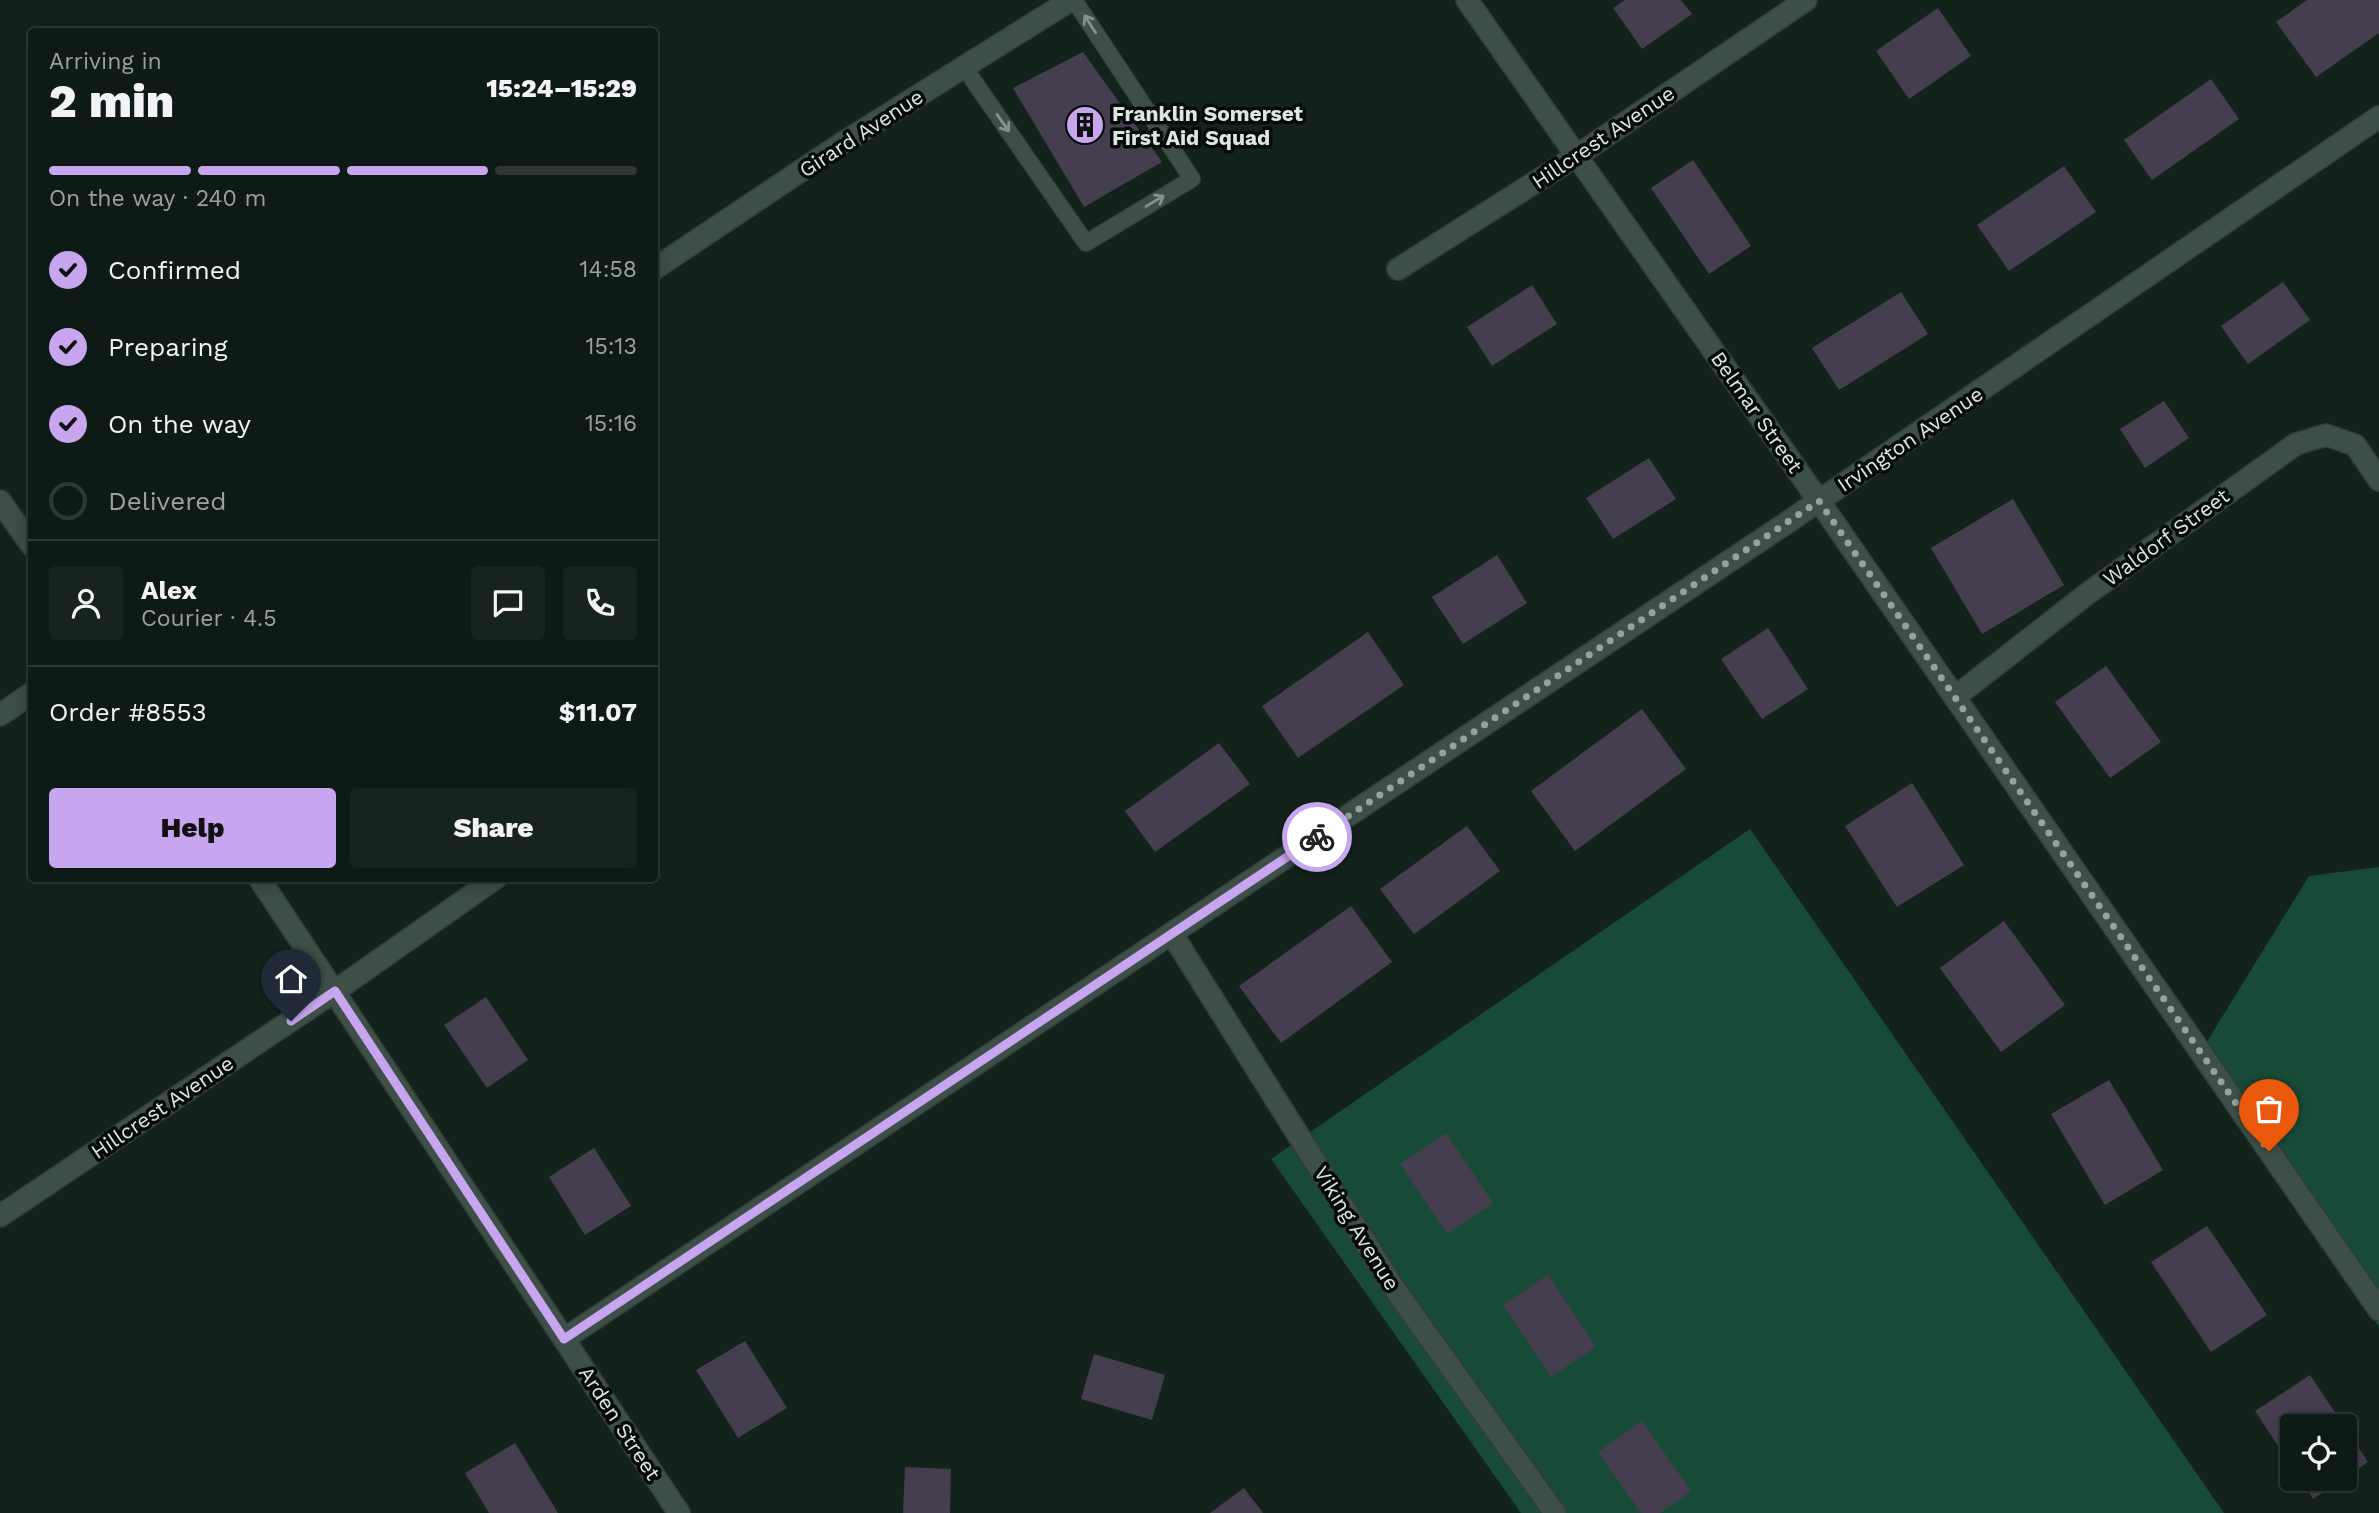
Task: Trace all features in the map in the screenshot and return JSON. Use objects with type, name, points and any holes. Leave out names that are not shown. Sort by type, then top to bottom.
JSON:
[{"type":"street","name":"Girard Avenue","points":[[658,266],[841,144],[1072,0]]},
{"type":"street","name":"Belmar Street","points":[[1467,0],[1819,501],[2379,1310]]},
{"type":"street","name":"Hillcrest Avenue","points":[[1398,269],[1578,155],[1806,0]]},
{"type":"street","name":"Irvington Avenue","points":[[564,1339],[1819,501],[2379,117]]},
{"type":"street","name":"Waldorf Street","points":[[1955,697],[2087,594],[2296,444],[2326,435],[2355,445],[2379,480]]},
{"type":"street","points":[[0,501],[28,540]]},
{"type":"street","points":[[0,715],[28,696]]},
{"type":"street","name":"Arden Street","points":[[262,882],[680,1513]]},
{"type":"street","name":"Hillcrest Avenue","points":[[0,1216],[335,991],[490,882]]},
{"type":"street","name":"Viking Avenue","points":[[1172,934],[1396,1291],[1555,1513]]},
{"type":"lane","points":[[964,67],[1086,243],[1192,179],[1072,0]]},
{"type":"green space","points":[[1750,829],[2224,1513],[1521,1513],[1271,1159]]},
{"type":"green space","points":[[2379,867],[2379,1327],[2195,1061],[2309,876]]},
{"type":"building","points":[[1625,0],[1681,0],[1692,14],[1642,49],[1613,8]]},
{"type":"building","points":[[2307,0],[2379,0],[2379,33],[2316,77],[2276,22]]},
{"type":"building","points":[[1938,8],[1971,56],[1909,99],[1876,51]]},
{"type":"building","name":"Franklin Somerset First Aid Squad","points":[[1083,52],[1162,162],[1084,207],[1013,88]]},
{"type":"building","points":[[2211,79],[2239,119],[2152,180],[2124,140]]},
{"type":"building","points":[[1693,160],[1751,246],[1709,274],[1651,188]]},
{"type":"building","points":[[2064,166],[2096,212],[2009,271],[1977,225]]},
{"type":"building","points":[[2283,282],[2310,320],[2248,364],[2221,326]]},
{"type":"building","points":[[1532,285],[1557,324],[1492,366],[1467,327]]},
{"type":"building","points":[[1901,292],[1928,334],[1839,390],[1812,348]]},
{"type":"building","points":[[2164,401],[2189,438],[2145,468],[2120,429]]},
{"type":"building","points":[[1649,458],[1676,499],[1613,539],[1586,498]]},
{"type":"building","points":[[2013,499],[2064,585],[1982,634],[1931,548]]},
{"type":"building","points":[[1497,555],[1527,603],[1463,644],[1432,597]]},
{"type":"building","points":[[1768,628],[1808,689],[1762,719],[1721,659]]},
{"type":"building","points":[[1368,632],[1404,685],[1298,758],[1262,706]]},
{"type":"building","points":[[2106,666],[2161,742],[2110,778],[2055,702]]},
{"type":"building","points":[[1642,709],[1686,769],[1575,851],[1531,791]]},
{"type":"building","points":[[1219,743],[1250,784],[1155,852],[1125,811]]},
{"type":"building","points":[[1912,783],[1964,865],[1897,907],[1845,826]]},
{"type":"building","points":[[1467,826],[1500,871],[1414,934],[1380,889]]},
{"type":"building","points":[[1351,906],[1392,962],[1281,1043],[1239,986]]},
{"type":"building","points":[[2004,921],[2065,1005],[2001,1052],[1940,968]]},
{"type":"building","points":[[486,997],[528,1060],[487,1088],[444,1025]]},
{"type":"building","points":[[2109,1080],[2163,1170],[2105,1205],[2051,1114]]},
{"type":"building","points":[[1446,1133],[1493,1203],[1447,1234],[1400,1164]]},
{"type":"building","points":[[594,1148],[631,1206],[585,1235],[549,1177]]},
{"type":"building","points":[[2207,1226],[2267,1315],[2211,1352],[2151,1262]]},
{"type":"building","points":[[1548,1275],[1596,1347],[1551,1377],[1503,1305]]},
{"type":"building","points":[[745,1341],[787,1408],[738,1438],[696,1370]]},
{"type":"building","points":[[1094,1354],[1165,1375],[1152,1420],[1081,1399]]},
{"type":"building","points":[[2310,1375],[2336,1414],[2280,1414],[2280,1449],[2255,1411]]},
{"type":"building","points":[[1642,1421],[1691,1491],[1660,1513],[1641,1513],[1598,1452]]},
{"type":"building","points":[[515,1443],[558,1513],[489,1513],[465,1473]]},
{"type":"building","points":[[2357,1445],[2368,1462],[2357,1470]]},
{"type":"building","points":[[905,1467],[951,1469],[950,1513],[903,1513]]},
{"type":"building","points":[[1244,1488],[1263,1513],[1210,1513]]},
{"type":"building","points":[[2308,1491],[2325,1491],[2313,1499]]},
{"type":"way so far","points":[[1317,837],[1819,501],[2269,1151]]},
{"type":"place","name":"Franklin Somerset First Aid Squad","points":[[1085,125]]},
{"type":"route","points":[[291,1021],[335,991],[564,1339],[1317,837]]}]
